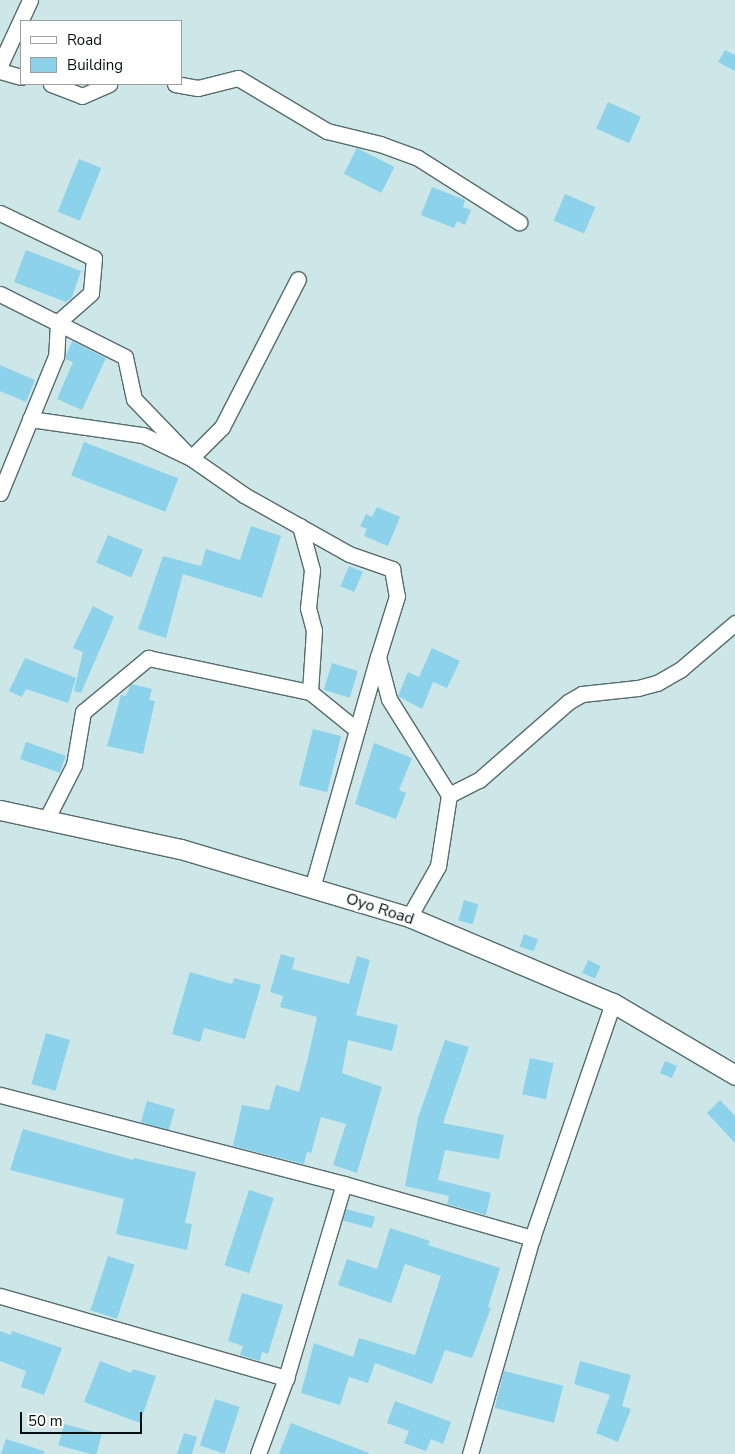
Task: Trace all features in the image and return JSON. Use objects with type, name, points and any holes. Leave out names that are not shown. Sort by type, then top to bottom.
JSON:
[{"type":"street","points":[[21,20],[30,0]]},
{"type":"street","points":[[0,65],[20,22]]},
{"type":"street","points":[[0,71],[20,77]]},
{"type":"street","points":[[181,85],[198,88],[238,78],[327,131],[380,144],[418,158],[519,222]]},
{"type":"street","points":[[54,85],[82,96],[107,85]]},
{"type":"street","points":[[0,213],[94,258],[91,293],[58,322],[56,356],[0,493]]},
{"type":"street","points":[[191,458],[222,427],[298,279]]},
{"type":"street","points":[[0,294],[125,357],[134,399],[191,458]]},
{"type":"street","points":[[30,419],[143,434],[191,458],[244,495],[349,554],[392,568],[397,596],[312,888]]},
{"type":"street","points":[[300,526],[312,570],[308,608],[314,630],[310,692]]},
{"type":"street","points":[[449,795],[479,780],[568,702],[582,694],[657,683],[681,669],[735,623]]},
{"type":"street","points":[[378,657],[389,699],[449,795],[438,866],[409,917]]},
{"type":"street","points":[[46,820],[74,765],[83,712],[148,658],[310,692],[357,730]]},
{"type":"street","name":"Oyo Road","points":[[0,810],[181,849],[409,917],[613,1003],[735,1076]]},
{"type":"street","points":[[470,1454],[532,1238],[613,1003]]},
{"type":"street","points":[[0,1095],[344,1184],[532,1238]]},
{"type":"street","points":[[258,1454],[286,1378],[344,1184]]},
{"type":"street","points":[[0,1296],[286,1378]]},
{"type":"building","points":[[725,50],[735,55],[735,71],[718,62]]},
{"type":"building","points":[[608,102],[641,117],[629,143],[596,128]]},
{"type":"building","points":[[357,148],[394,167],[381,193],[344,174]]},
{"type":"building","points":[[79,159],[101,168],[80,221],[58,212]]},
{"type":"building","points":[[432,187],[465,200],[463,207],[471,210],[465,225],[457,221],[454,228],[421,215]]},
{"type":"building","points":[[565,194],[595,207],[584,234],[554,221]]},
{"type":"building","points":[[26,250],[81,271],[72,297],[66,302],[14,282]]},
{"type":"building","points":[[72,341],[106,358],[82,410],[57,399],[73,362],[65,359]]},
{"type":"building","points":[[0,365],[35,380],[26,402],[0,391]]},
{"type":"building","points":[[84,442],[178,478],[165,512],[71,476]]},
{"type":"building","points":[[377,507],[400,517],[388,546],[364,536],[367,529],[360,526],[366,514],[372,517]]},
{"type":"building","points":[[251,526],[281,536],[262,598],[183,574],[166,638],[138,629],[163,556],[201,566],[206,549],[240,560]]},
{"type":"building","points":[[108,535],[143,550],[131,577],[96,563]]},
{"type":"building","points":[[349,566],[363,572],[354,592],[340,586]]},
{"type":"building","points":[[93,606],[114,617],[81,693],[74,691],[83,652],[73,648]]},
{"type":"building","points":[[432,648],[460,661],[447,688],[433,682],[422,709],[398,696],[408,672],[419,677]]},
{"type":"building","points":[[25,658],[76,678],[68,703],[26,689],[22,697],[9,691]]},
{"type":"building","points":[[332,663],[358,671],[350,698],[324,690]]},
{"type":"building","points":[[131,684],[152,689],[149,700],[155,701],[143,754],[107,746],[121,695],[126,696]]},
{"type":"building","points":[[313,729],[341,736],[327,792],[299,785]]},
{"type":"building","points":[[26,742],[66,756],[60,773],[20,759]]},
{"type":"building","points":[[374,743],[412,758],[399,790],[406,793],[396,819],[355,804]]},
{"type":"building","points":[[464,900],[478,904],[473,924],[458,920]]},
{"type":"building","points":[[524,934],[538,939],[534,951],[520,946]]},
{"type":"building","points":[[281,954],[295,958],[292,969],[349,984],[357,956],[370,960],[356,1015],[398,1025],[392,1051],[348,1040],[342,1073],[382,1087],[357,1173],[333,1165],[346,1124],[321,1117],[311,1153],[307,1152],[304,1164],[233,1146],[242,1105],[269,1110],[276,1085],[299,1092],[308,1058],[317,1017],[280,1007],[283,996],[270,992]]},
{"type":"building","points":[[588,960],[601,966],[595,979],[582,973]]},
{"type":"building","points":[[190,972],[232,984],[234,978],[261,985],[245,1039],[204,1028],[200,1042],[172,1034]]},
{"type":"building","points":[[46,1033],[70,1040],[55,1091],[31,1084]]},
{"type":"building","points":[[445,1040],[469,1047],[443,1123],[504,1135],[499,1159],[445,1150],[438,1180],[491,1193],[486,1215],[447,1204],[449,1196],[405,1186],[418,1118]]},
{"type":"building","points":[[530,1058],[553,1063],[546,1099],[522,1094]]},
{"type":"building","points":[[665,1061],[677,1066],[672,1078],[660,1073]]},
{"type":"building","points":[[720,1100],[735,1116],[735,1143],[707,1113]]},
{"type":"building","points":[[147,1101],[175,1109],[169,1130],[141,1122]]},
{"type":"building","points":[[23,1129],[133,1160],[134,1158],[196,1172],[185,1223],[192,1224],[187,1250],[116,1234],[124,1199],[10,1170]]},
{"type":"building","points":[[249,1190],[274,1198],[249,1273],[225,1265]]},
{"type":"building","points":[[346,1209],[375,1217],[372,1228],[343,1221]]},
{"type":"building","points":[[390,1228],[430,1241],[428,1245],[500,1268],[488,1307],[491,1308],[472,1358],[445,1350],[432,1384],[375,1363],[368,1383],[349,1377],[340,1405],[301,1393],[314,1343],[353,1357],[359,1338],[415,1355],[441,1276],[405,1264],[391,1303],[338,1285],[347,1259],[377,1269]]},
{"type":"building","points":[[108,1256],[135,1265],[117,1319],[90,1310]]},
{"type":"building","points":[[242,1293],[283,1305],[268,1354],[262,1352],[260,1361],[240,1355],[243,1346],[228,1341]]},
{"type":"building","points":[[0,1331],[11,1335],[12,1331],[62,1348],[44,1395],[21,1387],[26,1371],[0,1361]]},
{"type":"building","points":[[100,1361],[131,1373],[133,1369],[156,1376],[140,1423],[84,1402]]},
{"type":"building","points":[[580,1361],[631,1375],[622,1406],[631,1409],[618,1442],[596,1433],[610,1395],[574,1384]]},
{"type":"building","points":[[504,1371],[563,1386],[554,1423],[495,1408]]},
{"type":"building","points":[[215,1399],[240,1407],[225,1454],[200,1446]]},
{"type":"building","points":[[395,1401],[451,1422],[443,1444],[431,1439],[426,1451],[404,1443],[409,1431],[387,1423]]},
{"type":"building","points":[[291,1423],[369,1453],[369,1454],[279,1454]]},
{"type":"building","points":[[64,1424],[102,1434],[96,1454],[58,1445]]},
{"type":"building","points":[[184,1433],[197,1437],[192,1454],[177,1454]]},
{"type":"building","points":[[6,1439],[44,1451],[44,1454],[1,1454]]}]
